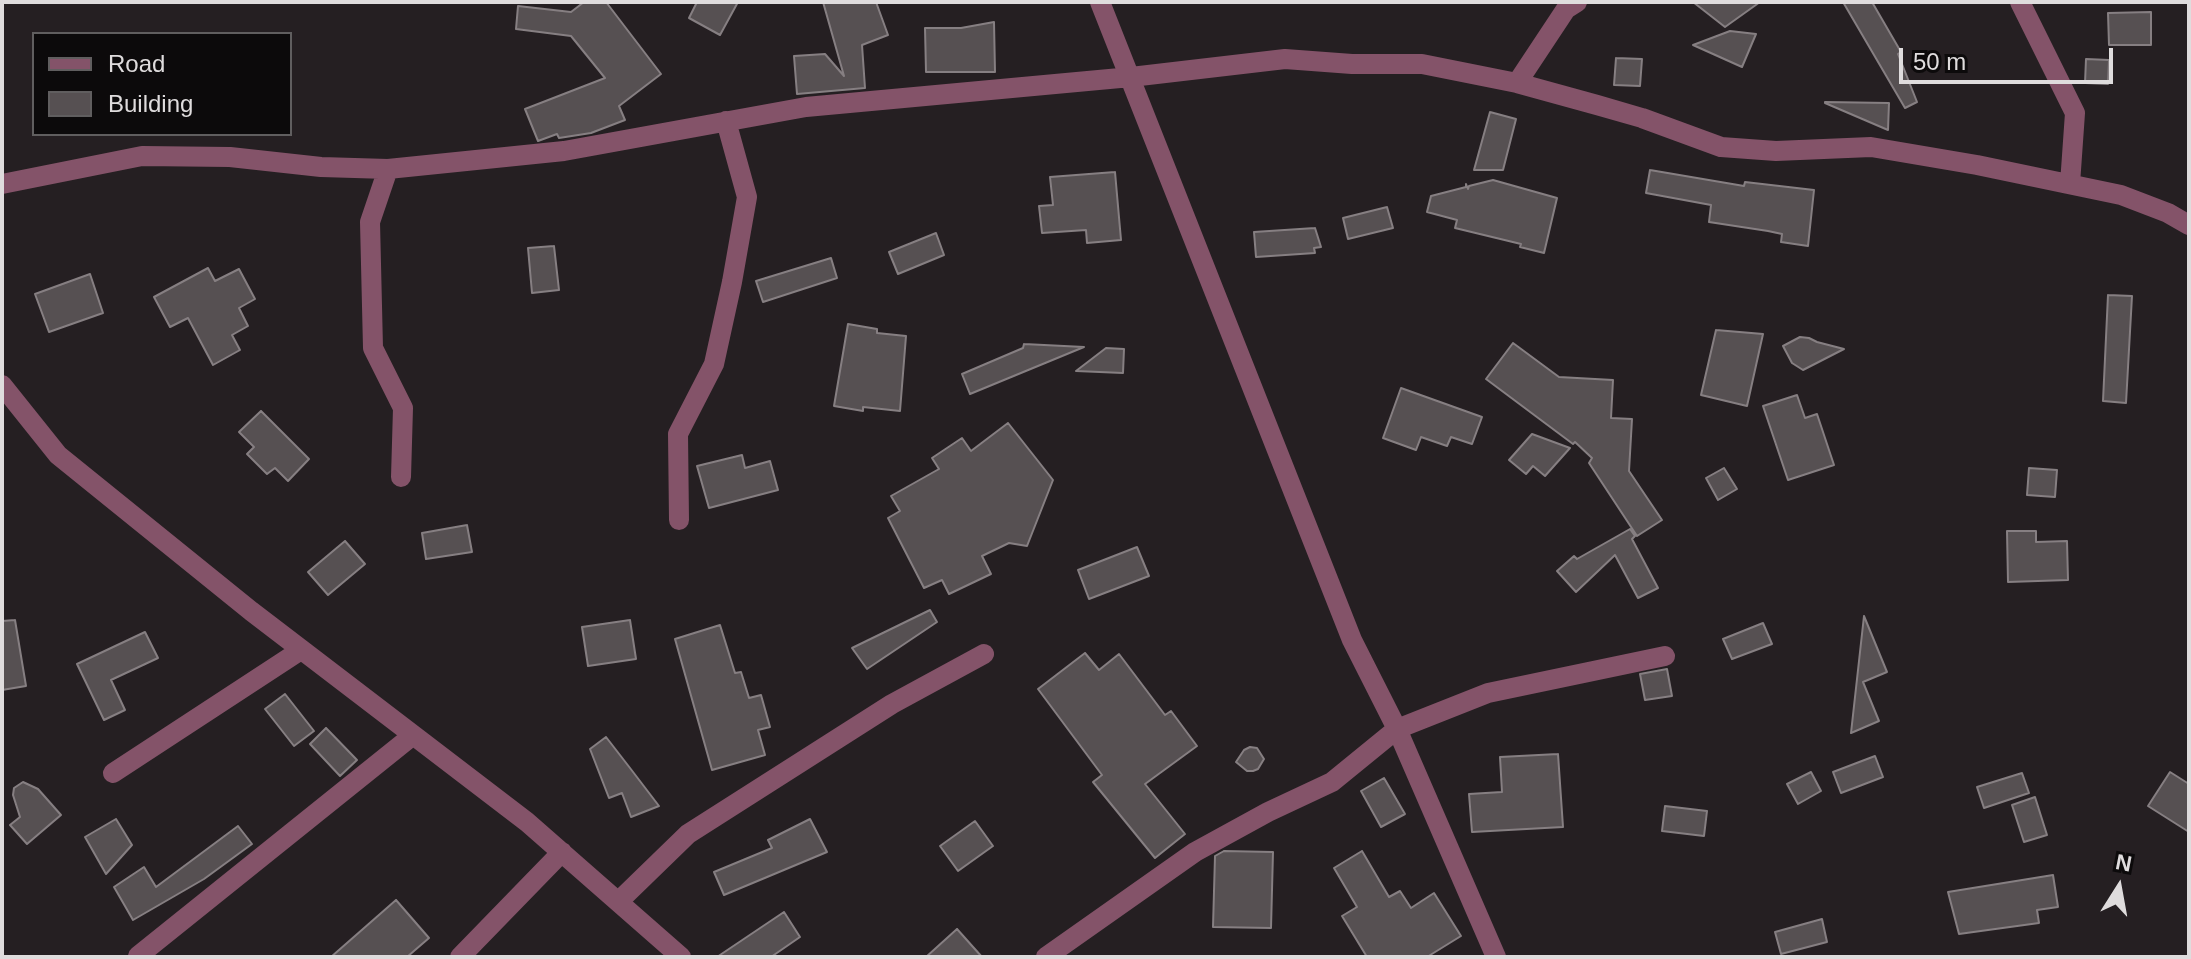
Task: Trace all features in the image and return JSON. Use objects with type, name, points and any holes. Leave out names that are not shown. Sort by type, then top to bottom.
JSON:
[{"type":"street","points":[[1100,2],[1352,640],[1397,729],[1496,957]]},
{"type":"street","points":[[1517,83],[1566,9],[1577,2]]},
{"type":"street","points":[[2020,2],[2075,113],[2070,184]]},
{"type":"street","points":[[2,184],[142,156],[230,157],[321,167],[388,169],[564,151],[806,107],[1131,77],[1285,59],[1352,64],[1422,64],[1517,83],[1642,118],[1721,147],[1776,151],[1871,147],[2121,195],[2168,213],[2189,225]]},
{"type":"street","points":[[679,520],[678,434],[714,364],[747,197],[726,121]]},
{"type":"street","points":[[388,169],[370,222],[373,348],[403,408],[401,477]]},
{"type":"street","points":[[2,385],[58,455],[301,650],[527,822],[681,957]]},
{"type":"street","points":[[113,773],[301,650]]},
{"type":"street","points":[[619,901],[688,834],[892,704],[984,654]]},
{"type":"street","points":[[1046,957],[1195,852],[1268,812],[1332,782],[1397,729],[1488,693],[1665,656]]},
{"type":"street","points":[[138,956],[412,736]]},
{"type":"street","points":[[460,957],[562,852]]},
{"type":"building","points":[[584,2],[606,2],[661,74],[619,106],[625,120],[591,133],[559,138],[557,134],[538,141],[525,109],[605,78],[571,36],[516,29],[518,6],[571,12]]},
{"type":"building","points":[[697,2],[738,2],[720,35],[689,18]]},
{"type":"building","points":[[823,2],[876,2],[888,35],[862,45],[865,88],[797,94],[794,56],[825,54],[844,76]]},
{"type":"building","points":[[1693,2],[1760,2],[1725,27]]},
{"type":"building","points":[[1843,2],[1872,2],[1901,52],[1898,54],[1917,102],[1905,108]]},
{"type":"building","points":[[2151,12],[2151,45],[2109,45],[2108,13]]},
{"type":"building","points":[[994,22],[995,72],[926,72],[925,28],[961,28]]},
{"type":"building","points":[[1730,31],[1756,34],[1742,67],[1693,45]]},
{"type":"building","points":[[1616,58],[1642,59],[1640,86],[1614,85]]},
{"type":"building","points":[[2086,59],[2109,60],[2108,84],[2085,83]]},
{"type":"building","points":[[1825,103],[1889,103],[1888,130]]},
{"type":"building","points":[[1490,112],[1516,119],[1503,170],[1474,170]]},
{"type":"building","points":[[1650,170],[1744,186],[1745,182],[1814,190],[1808,246],[1781,242],[1782,234],[1709,222],[1711,205],[1646,193]]},
{"type":"building","points":[[1115,172],[1121,240],[1087,243],[1086,230],[1042,233],[1039,206],[1053,205],[1050,177]]},
{"type":"building","points":[[1493,180],[1557,198],[1544,253],[1520,247],[1521,244],[1455,228],[1457,220],[1427,212],[1431,196],[1466,187],[1466,184],[1468,189],[1469,186]]},
{"type":"building","points":[[1387,207],[1393,228],[1348,239],[1343,218]]},
{"type":"building","points":[[1315,228],[1321,247],[1314,248],[1315,253],[1256,257],[1254,232]]},
{"type":"building","points":[[936,233],[944,255],[898,274],[889,252]]},
{"type":"building","points":[[554,246],[559,290],[532,293],[528,248]]},
{"type":"building","points":[[831,258],[837,278],[763,302],[756,281]]},
{"type":"building","points":[[208,268],[215,281],[239,269],[255,299],[239,308],[248,326],[232,335],[240,350],[213,365],[188,318],[170,327],[154,297]]},
{"type":"building","points":[[90,274],[103,313],[49,332],[35,294]]},
{"type":"building","points":[[2108,295],[2132,296],[2126,403],[2103,401]]},
{"type":"building","points":[[848,324],[877,329],[877,333],[906,336],[900,411],[863,407],[863,411],[834,406]]},
{"type":"building","points":[[1716,330],[1763,334],[1747,406],[1701,395]]},
{"type":"building","points":[[1800,337],[1844,349],[1803,370],[1792,363],[1783,346]]},
{"type":"building","points":[[1513,343],[1559,377],[1613,380],[1611,418],[1632,419],[1629,471],[1662,520],[1637,536],[1589,463],[1592,458],[1575,442],[1573,444],[1486,379]]},
{"type":"building","points":[[1024,344],[1084,347],[970,394],[962,374],[1023,348]]},
{"type":"building","points":[[1106,348],[1124,349],[1123,373],[1076,371]]},
{"type":"building","points":[[1401,388],[1482,417],[1472,444],[1451,437],[1447,446],[1421,437],[1416,450],[1383,438]]},
{"type":"building","points":[[1797,395],[1805,418],[1817,414],[1834,465],[1788,480],[1763,406]]},
{"type":"building","points":[[261,411],[309,459],[288,481],[275,468],[267,474],[247,454],[254,447],[239,432]]},
{"type":"building","points":[[1008,423],[1053,480],[1027,546],[1009,543],[982,556],[991,574],[949,594],[942,580],[924,588],[888,518],[900,511],[891,496],[939,469],[932,458],[962,438],[971,451]]},
{"type":"building","points":[[1532,434],[1570,448],[1545,476],[1533,466],[1526,474],[1509,460]]},
{"type":"building","points":[[742,455],[745,468],[770,461],[778,490],[709,508],[697,466]]},
{"type":"building","points":[[1724,468],[1737,489],[1718,500],[1706,478]]},
{"type":"building","points":[[2029,468],[2057,470],[2055,497],[2027,495]]},
{"type":"building","points":[[467,525],[472,552],[426,559],[422,533]]},
{"type":"building","points":[[1630,529],[1635,536],[1632,539],[1658,588],[1638,598],[1615,555],[1576,592],[1557,571],[1574,556],[1577,559]]},
{"type":"building","points":[[2007,531],[2036,531],[2036,542],[2067,541],[2068,580],[2008,582]]},
{"type":"building","points":[[345,541],[365,564],[328,595],[308,572]]},
{"type":"building","points":[[1137,547],[1149,576],[1089,599],[1078,570]]},
{"type":"building","points":[[930,610],[937,622],[867,669],[852,648]]},
{"type":"building","points":[[1864,616],[1887,672],[1863,682],[1879,721],[1851,733]]},
{"type":"building","points":[[15,620],[26,686],[2,690],[2,621]]},
{"type":"building","points":[[630,620],[636,659],[588,666],[582,627]]},
{"type":"building","points":[[1763,623],[1772,644],[1732,659],[1723,639]]},
{"type":"building","points":[[720,625],[735,673],[741,672],[749,698],[761,695],[770,727],[758,730],[765,755],[712,770],[675,639]]},
{"type":"building","points":[[145,632],[158,658],[111,680],[125,710],[104,720],[77,664]]},
{"type":"building","points":[[1085,653],[1099,670],[1119,654],[1165,715],[1171,711],[1197,746],[1145,784],[1185,834],[1155,858],[1093,782],[1102,775],[1038,689]]},
{"type":"building","points":[[1667,669],[1672,696],[1645,700],[1640,674]]},
{"type":"building","points":[[285,694],[314,731],[294,746],[265,709]]},
{"type":"building","points":[[326,728],[357,760],[340,776],[310,744]]},
{"type":"building","points":[[606,737],[659,806],[631,817],[622,793],[609,798],[590,749]]},
{"type":"building","points":[[1250,747],[1257,748],[1264,759],[1258,769],[1247,771],[1236,762]]},
{"type":"building","points":[[1558,754],[1563,827],[1472,832],[1469,794],[1502,792],[1500,757]]},
{"type":"building","points":[[1875,756],[1883,777],[1841,793],[1833,772]]},
{"type":"building","points":[[1811,772],[1821,791],[1798,804],[1787,784]]},
{"type":"building","points":[[2170,772],[2189,784],[2189,832],[2148,806]]},
{"type":"building","points":[[2022,773],[2029,793],[1984,808],[1977,787]]},
{"type":"building","points":[[1384,778],[1405,814],[1381,827],[1361,791]]},
{"type":"building","points":[[23,782],[38,789],[61,815],[27,844],[10,825],[20,817],[13,795],[14,788]]},
{"type":"building","points":[[2035,797],[2047,835],[2024,842],[2012,805]]},
{"type":"building","points":[[1665,806],[1707,811],[1704,836],[1662,831]]},
{"type":"building","points":[[116,819],[132,845],[106,874],[85,837]]},
{"type":"building","points":[[810,819],[827,852],[724,895],[714,872],[772,848],[768,840]]},
{"type":"building","points":[[975,821],[993,846],[958,871],[940,846]]},
{"type":"building","points":[[238,826],[252,844],[204,879],[133,920],[114,887],[144,867],[156,887]]},
{"type":"building","points":[[1224,851],[1273,852],[1271,928],[1213,927],[1215,856]]},
{"type":"building","points":[[1362,851],[1389,897],[1400,891],[1411,908],[1434,893],[1461,936],[1427,957],[1367,957],[1342,916],[1357,907],[1334,868]]},
{"type":"building","points":[[2053,875],[2058,907],[2037,910],[2039,923],[1959,934],[1948,892]]},
{"type":"building","points":[[396,900],[429,938],[407,957],[331,957]]},
{"type":"building","points":[[784,912],[800,937],[771,957],[717,957]]},
{"type":"building","points":[[1822,919],[1827,942],[1781,954],[1775,932]]},
{"type":"building","points":[[957,929],[982,957],[926,957]]}]
